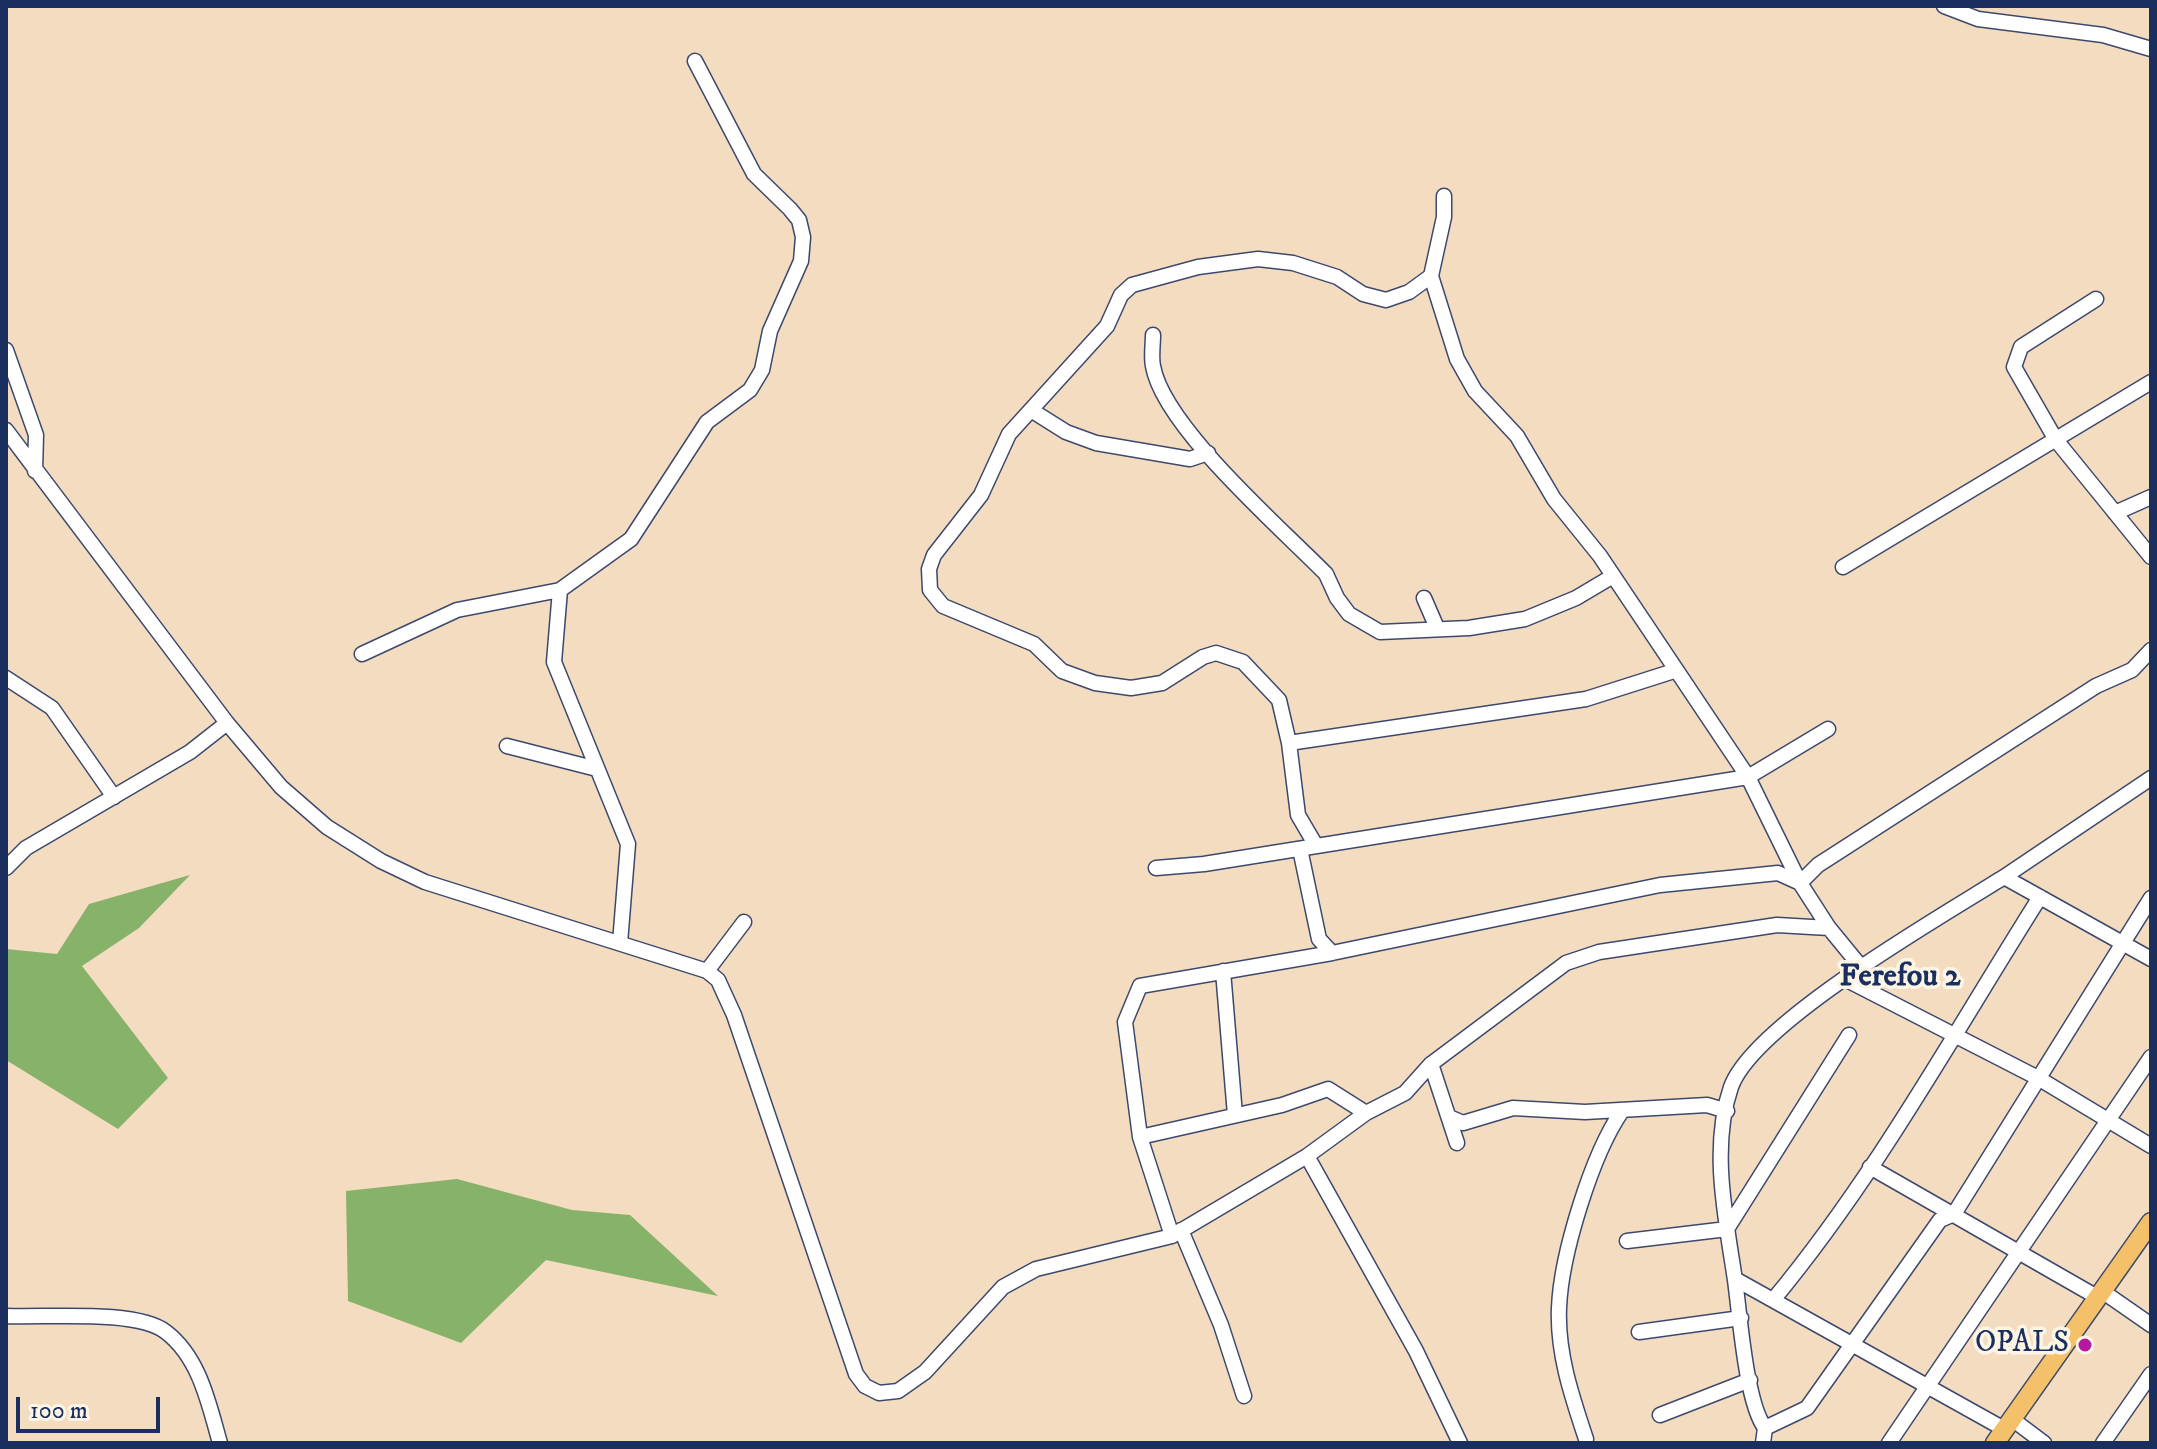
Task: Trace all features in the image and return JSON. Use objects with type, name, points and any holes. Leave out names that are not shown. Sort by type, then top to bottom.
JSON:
[{"type":"main road","points":[[2004,1430],[2151,1222]]},
{"type":"street","points":[[1944,6],[2103,35],[2151,49]]},
{"type":"street","points":[[362,654],[457,610],[560,590],[631,539],[707,422],[750,390],[762,370],[770,331],[801,261],[803,237],[799,220],[754,174],[695,61]]},
{"type":"street","points":[[1444,196],[1444,217],[1431,276],[1457,359],[1475,391],[1517,436],[1554,499],[1613,576],[1748,777],[1800,883],[1829,928],[1861,967]]},
{"type":"street","points":[[1315,844],[1298,815],[1289,743],[1279,700],[1243,662],[1216,653],[1203,657],[1162,683],[1131,688],[1095,683],[1062,671],[1034,644],[943,606],[930,590],[929,569],[934,555],[981,495],[1009,434],[1107,326],[1121,295],[1132,285],[1198,267],[1258,259],[1293,263],[1337,277],[1363,294],[1386,300],[1409,292],[1431,276]]},
{"type":"street","points":[[2096,299],[2021,347],[2014,367],[2056,440],[2151,557]]},
{"type":"street","points":[[1153,335],[1153,368],[1172,407],[1208,453],[1326,574],[1337,598],[1349,614],[1380,632],[1469,628],[1525,619],[1576,598],[1613,576]]},
{"type":"street","points":[[6,350],[36,435],[35,471]]},
{"type":"street","points":[[1843,567],[2151,382]]},
{"type":"street","points":[[1031,410],[1066,432],[1096,443],[1190,459],[1208,453]]},
{"type":"street","points":[[6,430],[227,723],[281,787],[327,827],[381,861],[425,882],[707,971],[718,980],[734,1015],[856,1374],[865,1386],[879,1393],[898,1391],[925,1372],[1003,1287],[1036,1269],[1176,1233],[1307,1156],[1366,1113],[1405,1093],[1431,1064],[1566,963],[1599,952],[1777,925],[1829,928]]},
{"type":"street","points":[[2115,513],[2151,497]]},
{"type":"street","points":[[560,590],[554,662],[628,844],[620,943]]},
{"type":"street","points":[[1424,598],[1437,628]]},
{"type":"street","points":[[1800,883],[1818,865],[2096,686],[2132,670],[2151,650]]},
{"type":"street","points":[[1289,743],[1586,699],[1674,671]]},
{"type":"street","points":[[6,678],[52,708],[114,797]]},
{"type":"street","points":[[6,868],[26,848],[190,752],[227,723]]},
{"type":"street","points":[[1156,868],[1300,849],[1315,844],[1748,777],[1828,729]]},
{"type":"street","points":[[507,746],[597,769]]},
{"type":"street","points":[[2151,778],[2004,877],[1861,967],[1759,1046],[1732,1086],[1720,1156],[1727,1229],[1750,1380],[1757,1418],[1764,1436],[1807,1408],[1850,1343],[1940,1220],[1954,1214],[2151,898]]},
{"type":"street","points":[[1300,849],[1319,939],[1332,953]]},
{"type":"street","points":[[1244,1396],[1221,1325],[1176,1233],[1140,1137],[1125,1022],[1140,986],[1332,953],[1660,885],[1778,873],[1800,883]]},
{"type":"street","points":[[2004,877],[2151,959]]},
{"type":"street","points":[[1773,1300],[1811,1255],[1917,1098],[1953,1034],[2040,897]]},
{"type":"street","points":[[707,971],[744,922]]},
{"type":"street","points":[[1223,971],[1235,1115]]},
{"type":"street","points":[[1845,979],[2038,1078],[2151,1146]]},
{"type":"street","points":[[1727,1229],[1849,1035]]},
{"type":"street","points":[[1889,1443],[1930,1387],[2151,1057]]},
{"type":"street","points":[[1431,1064],[1457,1143]]},
{"type":"street","points":[[1140,1137],[1328,1089],[1366,1113]]},
{"type":"street","points":[[1449,1117],[1463,1123],[1513,1108],[1622,1111],[1707,1105],[1727,1111]]},
{"type":"street","points":[[1586,1439],[1566,1379],[1559,1308],[1580,1207],[1608,1131],[1622,1111]]},
{"type":"street","points":[[1307,1156],[1416,1351],[1460,1443]]},
{"type":"street","points":[[1870,1167],[2151,1325]]},
{"type":"street","points":[[1627,1241],[1727,1229]]},
{"type":"street","points":[[1735,1279],[2004,1430],[2044,1443]]},
{"type":"street","points":[[6,1316],[118,1319],[161,1329],[184,1352],[197,1373],[220,1443]]},
{"type":"street","points":[[1639,1332],[1741,1318]]},
{"type":"street","points":[[2103,1443],[2151,1374]]},
{"type":"street","points":[[1660,1415],[1750,1380]]},
{"type":"green space","points":[[190,875],[139,928],[82,966],[168,1078],[118,1129],[6,1060],[6,949],[57,954],[89,904]]},
{"type":"green space","points":[[457,1179],[572,1210],[630,1215],[718,1296],[546,1260],[461,1343],[348,1301],[346,1191]]},
{"type":"place","name":"OPALS","points":[[2085,1345]]},
{"type":"district","name":"Ferefou 2","points":[[1900,978]]}]
